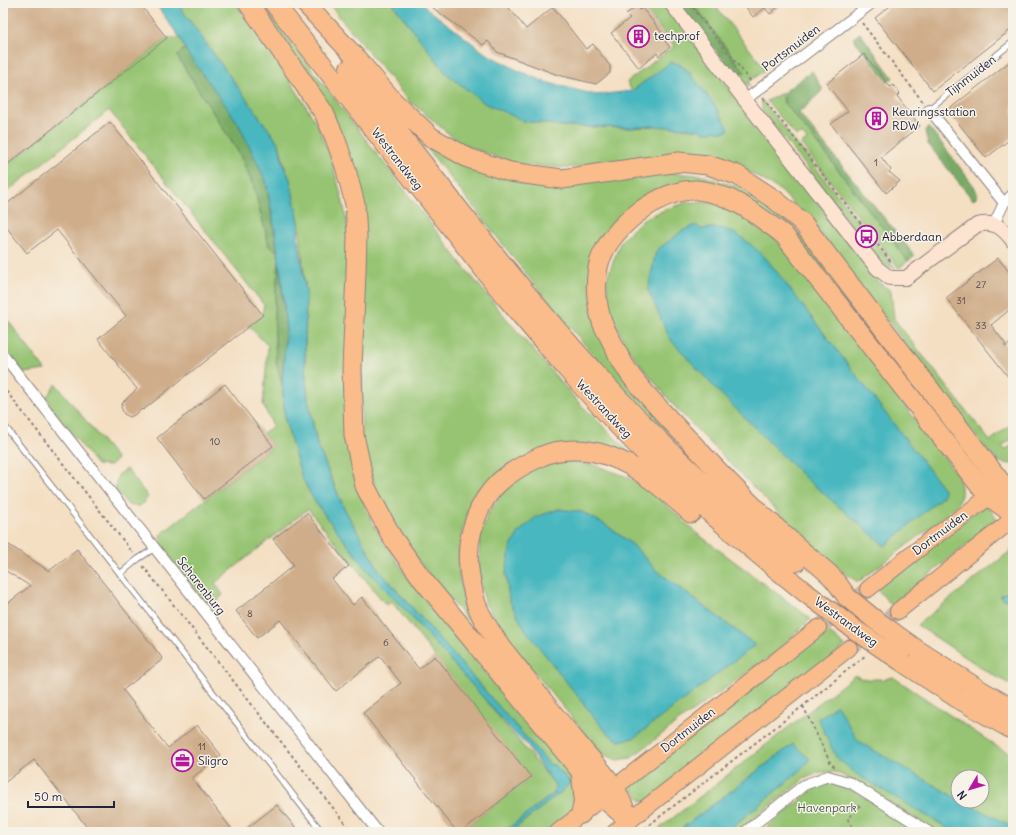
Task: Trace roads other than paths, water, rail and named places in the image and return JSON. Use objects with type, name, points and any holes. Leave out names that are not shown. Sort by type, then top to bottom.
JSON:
[{"type":"highway","points":[[248,3],[324,113],[335,138],[355,204],[357,236],[352,369],[354,435],[365,486],[392,537],[423,580],[581,772],[608,793]]},
{"type":"highway","name":"Westrandweg","points":[[274,3],[504,295],[538,336],[635,442],[710,513],[806,593],[901,662],[957,698],[1013,730]]},
{"type":"highway","name":"Westrandweg","points":[[298,3],[510,274],[596,374],[652,433],[738,514],[826,578],[874,619],[916,650],[1013,709]]},
{"type":"highway","points":[[305,3],[358,60],[394,102],[432,137],[468,158],[510,172],[562,179],[679,162],[708,165],[737,175],[774,199],[802,222],[1002,487],[1013,508]]},
{"type":"highway","points":[[826,578],[758,512],[650,399],[631,376],[619,357],[602,322],[596,282],[600,260],[609,243],[622,227],[649,204],[665,196],[695,190],[725,196],[752,211],[784,235],[1002,487],[1013,514]]},
{"type":"highway","points":[[635,826],[608,793],[560,723],[504,651],[476,605],[469,577],[467,561],[468,543],[476,515],[485,498],[496,484],[521,466],[548,453],[565,450],[584,450],[604,454],[629,465],[653,480],[755,566],[806,593]]},
{"type":"highway","points":[[581,772],[584,798],[581,814]]},
{"type":"main road","points":[[671,3],[877,268],[897,278],[906,278],[977,225],[988,223],[994,224],[1004,230],[1013,241]]},
{"type":"main road","name":"Dortmuiden","points":[[868,589],[931,539],[1002,487]]},
{"type":"main road","points":[[898,611],[1013,519]]},
{"type":"main road","name":"Dortmuiden","points":[[558,832],[818,628]]},
{"type":"main road","points":[[614,832],[635,826],[850,648]]},
{"type":"street","name":"Portsmuiden","points":[[745,100],[872,3]]},
{"type":"street","points":[[929,109],[1004,203]]},
{"type":"street","points":[[994,224],[1004,203],[1013,194]]},
{"type":"street","name":"Scharenburg","points":[[3,355],[378,832]]},
{"type":"street","points":[[744,832],[804,785],[828,776],[851,782],[929,832]]},
{"type":"lane","name":"Tijnmuiden","points":[[929,109],[1013,42]]},
{"type":"lane","points":[[3,424],[322,832]]},
{"type":"lane","points":[[120,574],[138,559],[155,548]]},
{"type":"water","points":[[155,3],[177,3],[279,144],[283,164],[290,179],[299,222],[298,235],[306,294],[305,368],[308,399],[317,444],[344,508],[379,570],[550,765],[554,765],[571,783],[510,832],[504,832],[554,793],[555,785],[531,752],[528,745],[520,739],[408,613],[367,570],[315,502],[302,478],[285,420],[282,383],[286,332],[284,301],[275,230],[266,181],[238,123],[186,51],[180,38]]},
{"type":"water","points":[[392,3],[422,3],[485,53],[517,70],[545,82],[596,95],[632,91],[671,62],[678,64],[692,76],[707,95],[729,130],[723,132],[713,130],[712,132],[703,132],[702,130],[688,128],[651,126],[631,128],[563,126],[524,121],[484,103],[447,74]]},
{"type":"water","points":[[696,225],[701,229],[717,228],[731,231],[749,243],[766,258],[944,489],[943,496],[885,546],[803,476],[716,389],[670,339],[648,290],[656,251],[682,231]]},
{"type":"water","points":[[559,509],[582,512],[606,525],[633,545],[656,570],[755,645],[634,738],[619,741],[606,732],[524,628],[509,600],[506,573],[510,549],[519,532],[536,517]]},
{"type":"water","points":[[1013,590],[1013,606],[1000,595]]},
{"type":"water","points":[[837,705],[858,741],[950,794],[950,809],[978,809],[1013,827],[1013,832],[954,832],[856,774],[836,757],[818,719]]},
{"type":"water","points":[[793,744],[810,759],[800,771],[726,832],[677,832]]},
{"type":"tunnel","points":[[818,628],[868,589]]},
{"type":"tunnel","points":[[849,648],[898,611]]},
{"type":"place","name":"techprof","points":[[639,36]]},
{"type":"place","name":"Keuringsstation RDW","points":[[876,119]]},
{"type":"place","name":"Abberdaan","points":[[867,237]]},
{"type":"place","name":"Sligro","points":[[183,761]]},
{"type":"park label","name":"Havenpark","points":[[827,808]]}]
